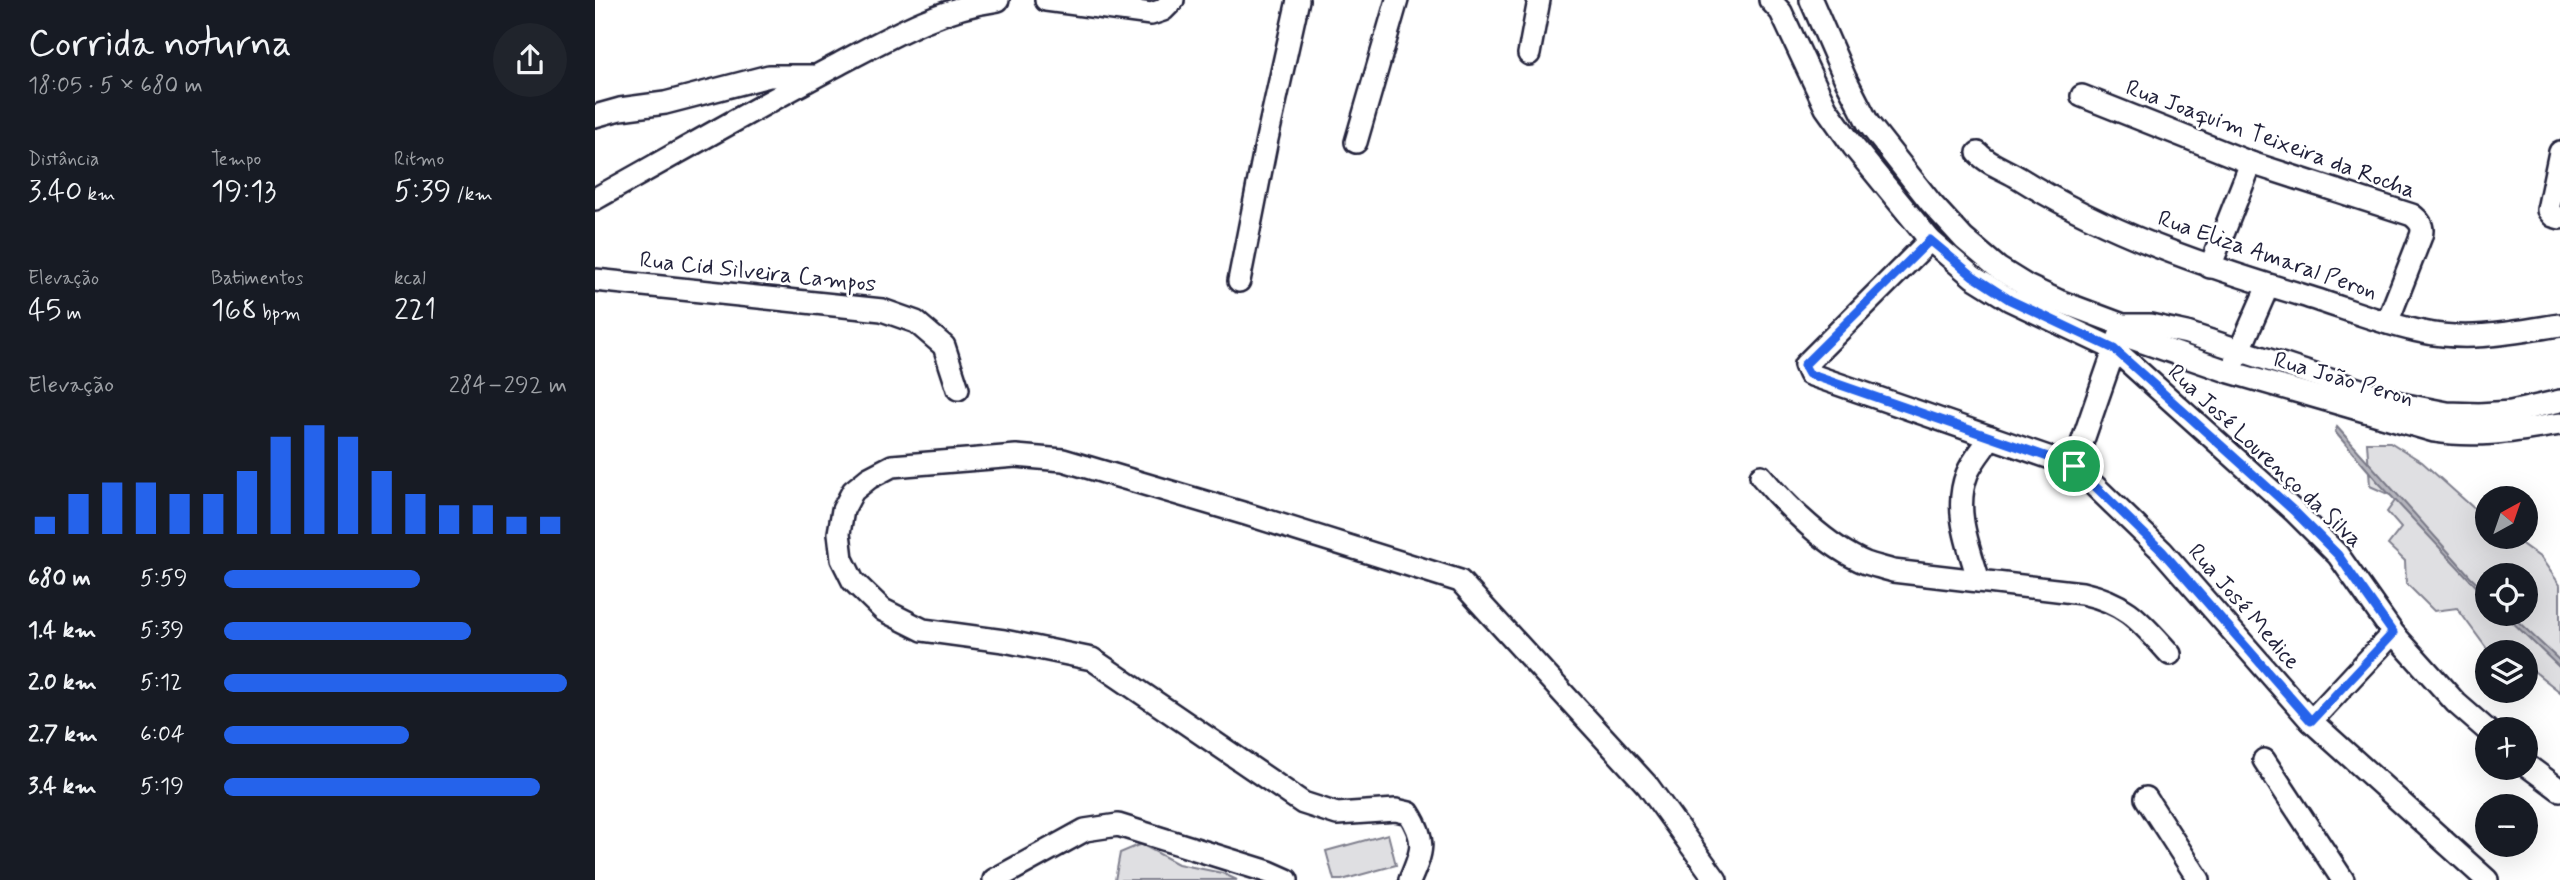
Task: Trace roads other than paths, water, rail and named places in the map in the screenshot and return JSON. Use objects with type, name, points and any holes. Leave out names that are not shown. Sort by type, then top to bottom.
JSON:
[{"type":"street","points":[[595,199],[816,76],[942,14],[998,0]]},
{"type":"street","points":[[1046,0],[1151,14],[1163,10],[1173,0]]},
{"type":"street","points":[[1239,281],[1298,0]]},
{"type":"street","points":[[1356,142],[1397,0]]},
{"type":"street","points":[[1529,54],[1539,0]]},
{"type":"street","points":[[1770,0],[1781,12],[1826,108],[1853,146],[1930,240],[1973,276],[2010,300],[2119,336],[2167,327],[2406,405],[2447,413],[2511,412],[2560,401]]},
{"type":"street","points":[[1811,0],[1845,78],[1868,122],[1931,203],[1964,239],[1998,268],[2119,336]]},
{"type":"street","points":[[595,116],[620,109],[665,103],[769,76],[816,76]]},
{"type":"street","name":"Rua Joaquim Teixeira da Rocha","points":[[2082,96],[2251,163],[2400,211],[2417,219],[2421,226],[2421,236],[2387,323]]},
{"type":"street","points":[[2560,152],[2548,210],[2553,216],[2560,218]]},
{"type":"street","name":"Rua Eliza Amaral Peron","points":[[1978,153],[2038,190],[2090,216],[2210,267],[2387,323],[2424,333],[2457,336],[2489,336],[2560,325]]},
{"type":"street","points":[[2210,267],[2251,163]]},
{"type":"street","points":[[1930,240],[1804,365],[1805,370],[1813,377],[2074,466],[2119,336]]},
{"type":"street","name":"Rua Cid Silveira Campos","points":[[595,280],[882,310],[916,322],[944,346],[958,389]]},
{"type":"street","points":[[2230,372],[2268,286]]},
{"type":"street","name":"Rua João Peron","points":[[2119,336],[2434,432],[2485,435],[2560,424]]},
{"type":"street","name":"Rua José Lourenço da Silva","points":[[2119,336],[2338,555],[2393,633],[2456,703],[2475,720]]},
{"type":"street","points":[[1979,581],[1961,519],[1963,485],[1968,471],[1991,437]]},
{"type":"street","points":[[1410,880],[1422,850],[1418,825],[1409,813],[1396,810],[1337,814],[1303,803],[1092,659],[1004,641],[923,630],[883,610],[853,581],[842,559],[839,533],[843,510],[853,491],[869,478],[892,466],[1016,456],[1063,460],[1460,581],[1648,786],[1716,880]]},
{"type":"street","name":"Rua José Medice","points":[[2074,466],[2162,551],[2311,721],[2487,880]]},
{"type":"street","points":[[1761,475],[1781,500],[1811,526],[1865,563],[1893,570],[2104,598],[2140,620],[2169,654]]},
{"type":"street","points":[[2311,721],[2393,633]]},
{"type":"street","points":[[2264,760],[2343,880]]},
{"type":"street","points":[[2538,774],[2560,790]]},
{"type":"street","points":[[2146,798],[2199,880]]},
{"type":"street","points":[[994,880],[1085,830],[1118,825],[1287,880]]}]
